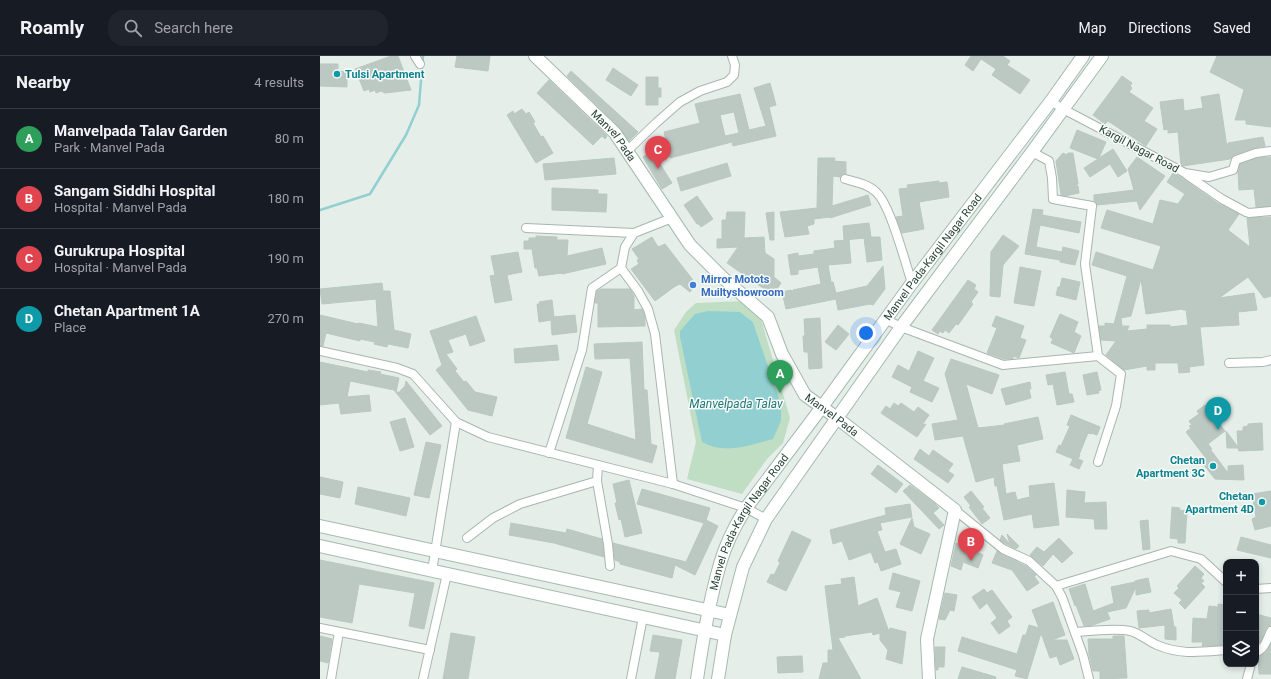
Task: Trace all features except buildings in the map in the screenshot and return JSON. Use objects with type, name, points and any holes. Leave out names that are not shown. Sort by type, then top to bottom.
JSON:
[{"type":"street","points":[[415,56],[420,64]]},
{"type":"street","name":"Manvel Pada","points":[[535,56],[615,133],[690,245],[722,277],[768,317],[782,354],[805,395],[837,418],[955,510]]},
{"type":"street","points":[[627,151],[680,102],[700,91],[727,82],[734,75],[735,65],[732,56]]},
{"type":"street","name":"Manvel Pada-Kargil Nagar Road","points":[[697,679],[705,630],[720,562],[737,522],[885,319],[1083,56]]},
{"type":"street","name":"Manvel Pada-Kargil Nagar Road","points":[[718,679],[725,635],[743,567],[766,519],[901,327],[1102,56]]},
{"type":"street","name":"Kargil Nagar Road","points":[[1050,101],[1185,173],[1209,177],[1233,170],[1236,160],[1256,153],[1271,151]]},
{"type":"street","points":[[1032,152],[1049,161],[1052,178],[1052,199],[1092,206],[1085,264],[1098,356]]},
{"type":"street","points":[[1185,173],[1222,199],[1246,212],[1271,211]]},
{"type":"street","points":[[845,179],[870,187],[877,193],[886,206],[912,283]]},
{"type":"street","points":[[526,228],[634,233],[672,218]]},
{"type":"street","points":[[550,453],[582,350],[592,288],[621,268],[625,247],[634,233]]},
{"type":"street","points":[[621,268],[638,291],[648,310],[655,334],[673,484]]},
{"type":"street","points":[[885,319],[901,327],[1003,365],[1098,356],[1121,374],[1116,406],[1098,462]]},
{"type":"street","points":[[320,351],[397,368],[413,374],[456,422],[488,437],[673,484],[746,508],[766,519]]},
{"type":"street","points":[[1229,363],[1263,362],[1271,360]]},
{"type":"street","points":[[432,571],[456,422]]},
{"type":"street","points":[[598,465],[597,481],[608,544],[610,566]]},
{"type":"street","points":[[467,538],[492,518],[520,504],[597,481]]},
{"type":"street","points":[[929,679],[927,639],[955,510],[1003,549],[1029,561],[1056,586],[1062,597],[1075,632],[1089,679]]},
{"type":"street","points":[[320,526],[730,615]]},
{"type":"street","points":[[320,546],[725,635]]},
{"type":"street","points":[[1056,586],[1171,551],[1201,559],[1223,579]]},
{"type":"street","points":[[423,679],[447,574]]},
{"type":"street","points":[[1259,589],[1271,588]]},
{"type":"street","points":[[631,679],[643,617]]},
{"type":"street","points":[[320,628],[430,650]]},
{"type":"street","points":[[1075,632],[1123,630],[1131,631],[1170,650],[1194,653],[1223,650]]},
{"type":"street","points":[[1259,651],[1263,647],[1271,631]]},
{"type":"street","points":[[331,679],[339,632]]},
{"type":"street","points":[[1247,679],[1250,667]]},
{"type":"green space","name":"Manvelpada Talav","points":[[745,301],[760,316],[790,418],[783,443],[767,459],[742,494],[687,479],[696,442],[674,330],[686,312],[696,303]],"holes":[[[740,312],[753,322],[781,404]]]},
{"type":"water","name":"Manvelpada Talav","points":[[708,311],[740,312],[753,322],[781,404],[781,421],[773,439],[737,448],[719,448],[702,442],[680,331],[695,314]]},
{"type":"waterway","points":[[320,210],[370,194],[406,135],[419,105],[423,56]]},
{"type":"place","name":"Tulsi Apartment","points":[[337,74]]},
{"type":"place","name":"Gurukrupa Hospital","points":[[658,169]]},
{"type":"place","name":"Mirror Motots Muiltyshowroom","points":[[693,285]]},
{"type":"place","name":"Manvelpada Talav Garden","points":[[780,393]]},
{"type":"place","name":"Chetan Apartment 1A","points":[[1218,430]]},
{"type":"place","name":"Chetan Apartment 3C","points":[[1213,466]]},
{"type":"place","name":"Chetan Apartment 4D","points":[[1262,502]]},
{"type":"place","name":"Sangam Siddhi Hospital","points":[[971,561]]}]
